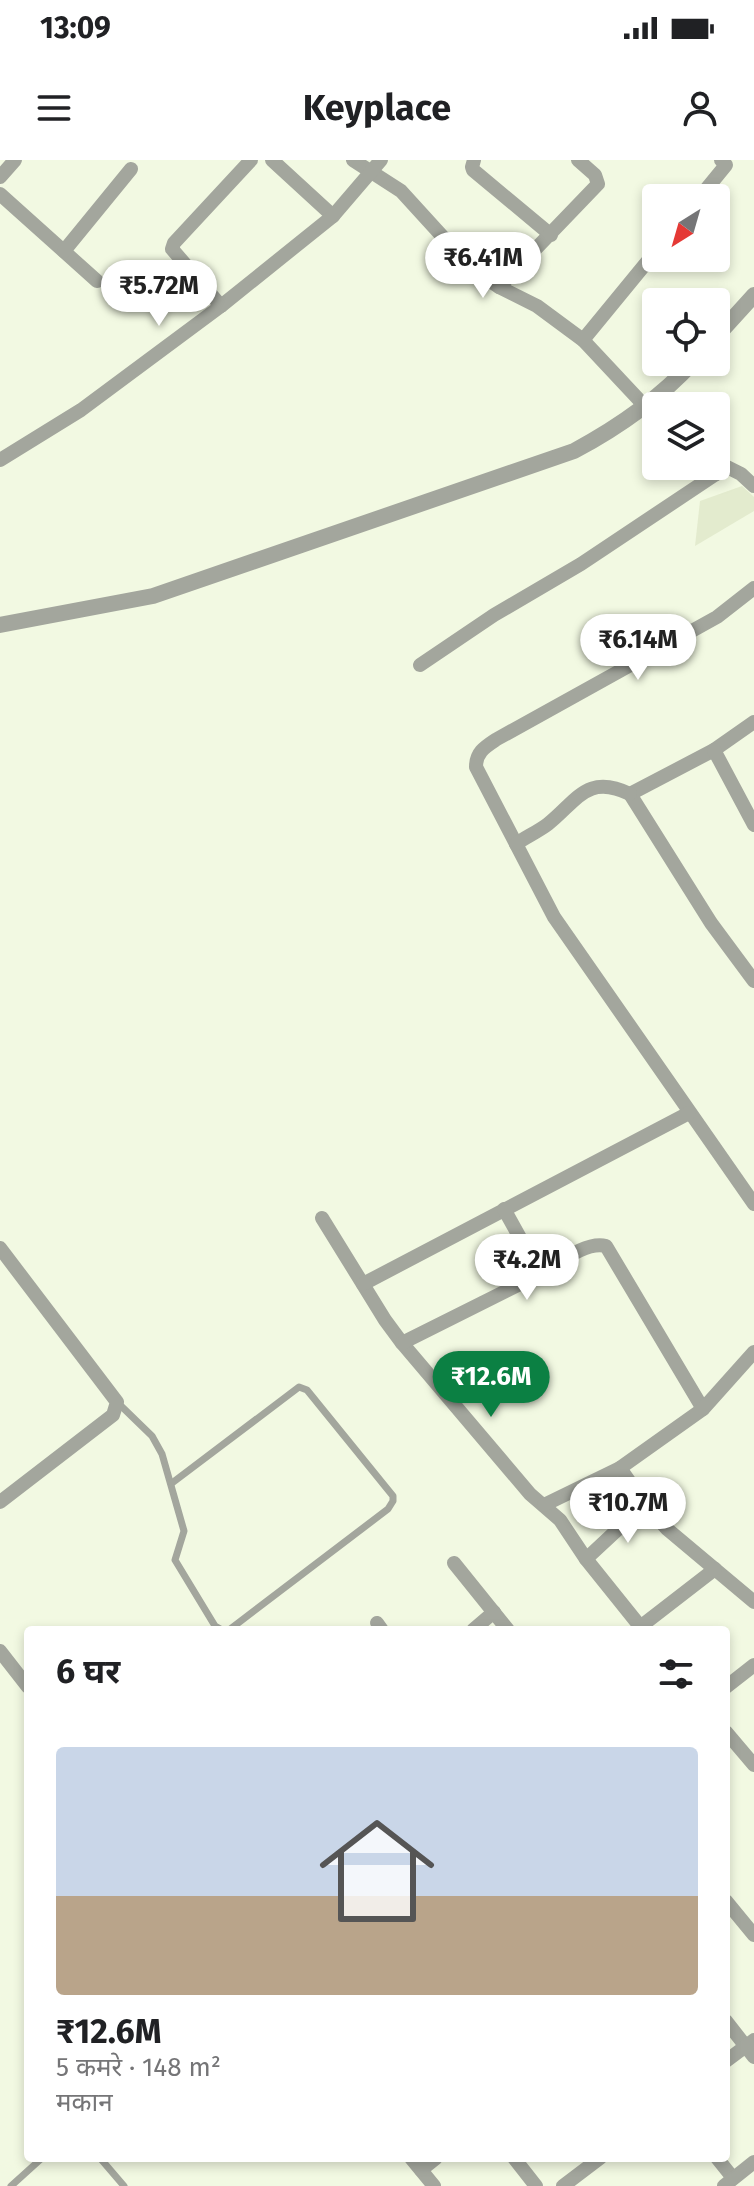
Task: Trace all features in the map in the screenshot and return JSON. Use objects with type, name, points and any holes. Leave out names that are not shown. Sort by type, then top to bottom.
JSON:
[{"type":"street","points":[[0,177],[15,160]]},
{"type":"street","points":[[221,306],[172,249],[174,243],[251,160]]},
{"type":"street","points":[[272,160],[333,216]]},
{"type":"street","points":[[353,160],[401,191],[473,270],[537,306],[583,340],[642,405]]},
{"type":"street","points":[[0,460],[81,410],[221,306],[333,216],[381,160]]},
{"type":"street","points":[[474,160],[473,170],[551,235]]},
{"type":"street","points":[[499,287],[598,184],[595,175],[578,160]]},
{"type":"street","points":[[710,184],[726,162]]},
{"type":"street","points":[[64,251],[131,169]]},
{"type":"street","points":[[0,194],[97,281]]},
{"type":"street","points":[[583,340],[642,268]]},
{"type":"street","points":[[730,323],[753,299]]},
{"type":"street","points":[[659,392],[677,376]]},
{"type":"street","points":[[0,625],[153,596],[574,451],[605,434],[642,407]]},
{"type":"street","points":[[730,468],[754,486]]},
{"type":"street","points":[[420,665],[494,615],[581,564],[697,480]]},
{"type":"street","points":[[754,588],[717,617],[483,749],[476,758],[476,767],[554,917],[754,1204]]},
{"type":"street","points":[[630,794],[714,750],[754,722]]},
{"type":"street","points":[[714,750],[754,825]]},
{"type":"street","points":[[516,844],[549,823],[574,797],[584,792],[614,787],[630,794],[703,910],[754,981]]},
{"type":"street","points":[[363,1284],[689,1113]]},
{"type":"street","points":[[504,1209],[540,1274]]},
{"type":"street","points":[[322,1218],[402,1343],[530,1494],[560,1520],[586,1559],[639,1626]]},
{"type":"street","points":[[402,1343],[587,1247],[599,1244],[606,1246],[703,1409]]},
{"type":"street","points":[[0,1248],[117,1402],[113,1415],[0,1502]]},
{"type":"street","points":[[544,1505],[620,1468],[703,1409],[754,1352]]},
{"type":"street","points":[[620,1468],[667,1529],[751,1594]]},
{"type":"street","points":[[586,1559],[645,1504]]},
{"type":"street","points":[[454,1563],[505,1626]]},
{"type":"street","points":[[644,1626],[715,1569]]},
{"type":"street","points":[[478,1626],[494,1612]]},
{"type":"street","points":[[0,1651],[24,1682]]},
{"type":"street","points":[[730,1684],[754,1665]]},
{"type":"street","points":[[730,1737],[754,1765]]},
{"type":"street","points":[[732,1920],[754,1935]]},
{"type":"street","points":[[730,2025],[751,2047],[730,2059]]},
{"type":"street","points":[[414,2162],[434,2186]]},
{"type":"street","points":[[421,2170],[431,2162]]},
{"type":"street","points":[[517,2162],[536,2186]]},
{"type":"street","points":[[563,2186],[595,2162]]},
{"type":"street","points":[[719,2162],[729,2182],[751,2170]]},
{"type":"lane","points":[[172,1483],[299,1387],[307,1390],[393,1496],[388,1509],[234,1626]]},
{"type":"lane","points":[[117,1402],[152,1436],[162,1454],[184,1531],[175,1560],[215,1626]]},
{"type":"lane","points":[[11,2186],[38,2162]]},
{"type":"lane","points":[[103,2162],[124,2186]]},
{"type":"shaded area","points":[[742,486],[754,497],[754,511],[695,546],[700,501]]}]
